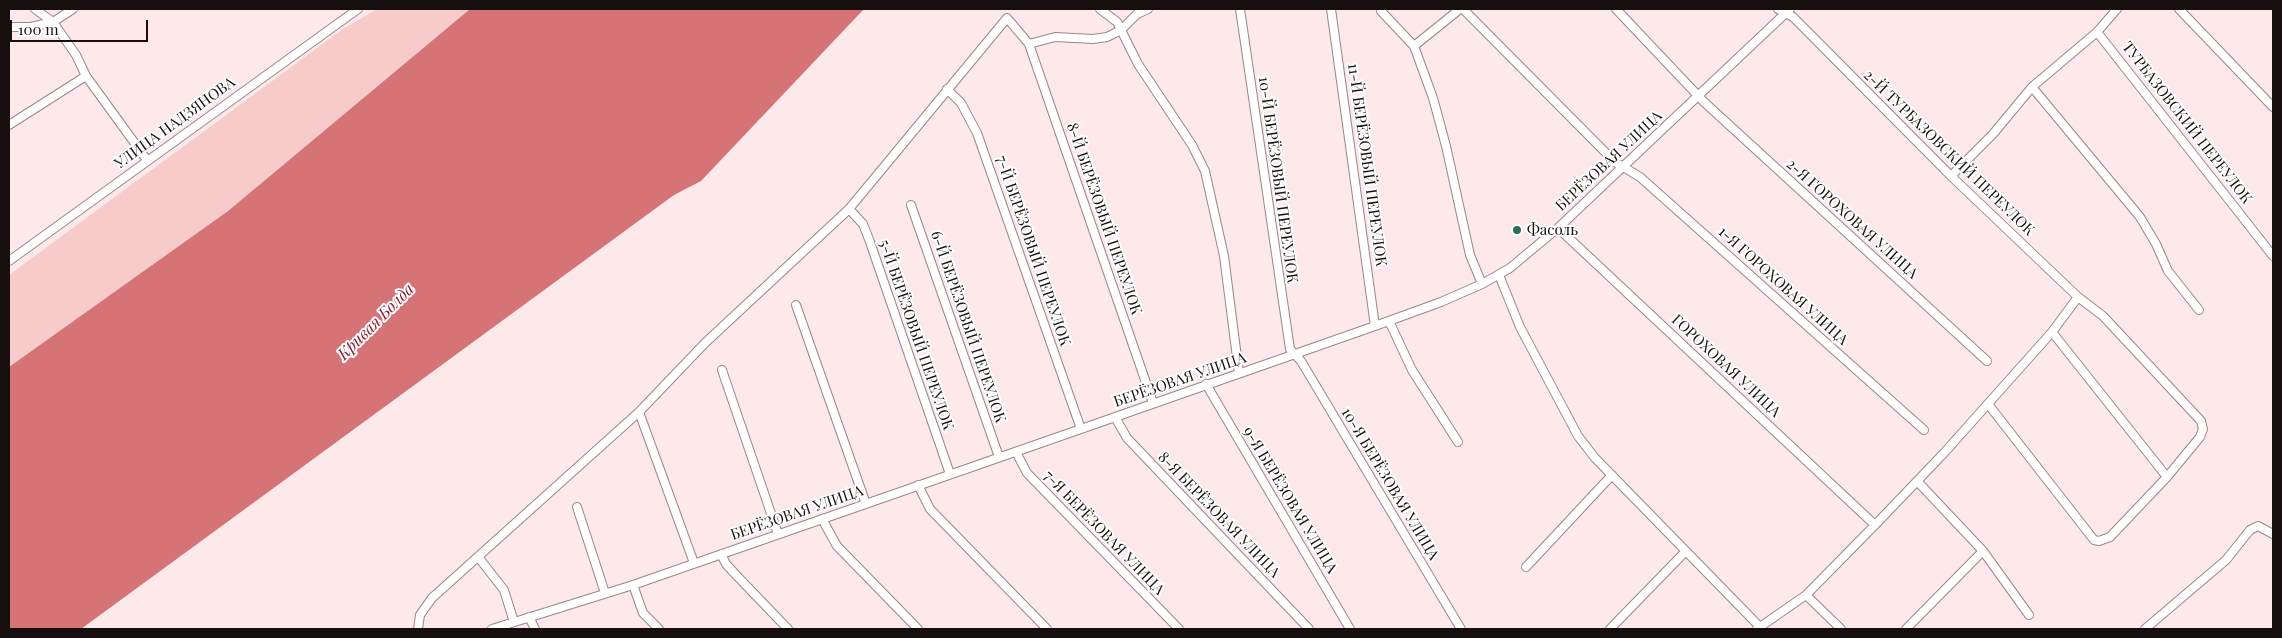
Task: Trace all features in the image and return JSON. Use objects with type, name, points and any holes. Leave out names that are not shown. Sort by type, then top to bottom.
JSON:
[{"type":"street","points":[[35,9],[53,22],[76,55],[86,76],[147,160]]},
{"type":"street","points":[[9,36],[11,28],[53,22],[74,9]]},
{"type":"street","points":[[340,9],[345,17]]},
{"type":"street","name":"УЛИЦА НАДЗЯНОВА","points":[[9,261],[358,9]]},
{"type":"street","points":[[1100,9],[1117,22],[1138,64],[1192,146],[1205,171],[1224,256],[1239,373]]},
{"type":"street","points":[[418,629],[420,615],[432,598],[479,558],[638,412],[705,343],[849,209],[1007,18],[1029,44],[1055,37],[1093,39],[1108,37],[1121,30],[1137,14],[1148,9]]},
{"type":"street","name":"10-Й БЕРЁЗОВЫЙ ПЕРЕУЛОК","points":[[1240,9],[1287,340],[1294,354]]},
{"type":"street","name":"11-Й БЕРЁЗОВЫЙ ПЕРЕУЛОК","points":[[1331,9],[1375,326]]},
{"type":"street","points":[[1414,46],[1462,9]]},
{"type":"street","name":"1-Я ГОРОХОВАЯ УЛИЦА","points":[[1462,9],[1607,154],[1623,167],[1640,177],[1924,430]]},
{"type":"street","name":"2-Я ГОРОХОВАЯ УЛИЦА","points":[[1616,9],[1699,97],[1987,362]]},
{"type":"street","name":"2-Й ТУРБАЗОВСКИЙ ПЕРЕУЛОК","points":[[1778,9],[1788,11],[1951,176],[2078,296],[2103,316],[2201,421],[2203,428],[2200,437],[2167,477],[2110,537],[2099,541],[2094,540],[1988,404]]},
{"type":"street","points":[[1951,176],[1993,134],[2032,86],[2097,32],[2117,9]]},
{"type":"street","points":[[2179,9],[2273,107]]},
{"type":"street","points":[[1381,11],[1414,46],[1433,98],[1446,146],[1470,255],[1482,284]]},
{"type":"street","name":"БЕРЁЗОВАЯ УЛИЦА","points":[[492,629],[633,585],[1016,452],[1389,321],[1482,284],[1499,275],[1558,228],[1788,11]]},
{"type":"street","name":"ТУРБАЗОВСКИЙ ПЕРЕУЛОК","points":[[2097,32],[2273,256]]},
{"type":"street","name":"8-Й БЕРЁЗОВЫЙ ПЕРЕУЛОК","points":[[1029,44],[1153,403]]},
{"type":"street","points":[[9,124],[86,76]]},
{"type":"street","points":[[2032,86],[2140,218],[2156,244],[2168,271],[2199,310]]},
{"type":"street","name":"7-Й БЕРЁЗОВЫЙ ПЕРЕУЛОК","points":[[947,89],[961,103],[977,133],[1080,429]]},
{"type":"street","name":"6-Й БЕРЁЗОВЫЙ ПЕРЕУЛОК","points":[[911,205],[999,457]]},
{"type":"street","name":"5-Й БЕРЁЗОВЫЙ ПЕРЕУЛОК","points":[[849,209],[863,224],[870,242],[950,474]]},
{"type":"street","name":"ГОРОХОВАЯ УЛИЦА","points":[[1558,228],[1875,525]]},
{"type":"street","points":[[1499,275],[1520,327],[1578,436],[1612,475],[1760,629],[1806,595],[1875,525],[2052,332],[2078,296]]},
{"type":"street","points":[[796,305],[866,504]]},
{"type":"street","points":[[1389,321],[1412,370],[1458,442]]},
{"type":"street","points":[[2052,332],[2167,477]]},
{"type":"street","name":"10-Я БЕРЁЗОВАЯ УЛИЦА","points":[[1294,354],[1301,361],[1461,629]]},
{"type":"street","points":[[722,370],[778,534]]},
{"type":"street","name":"9-Я БЕРЁЗОВАЯ УЛИЦА","points":[[1206,384],[1350,629]]},
{"type":"street","points":[[638,412],[694,563]]},
{"type":"street","name":"8-Я БЕРЁЗОВАЯ УЛИЦА","points":[[1115,417],[1127,438],[1309,629]]},
{"type":"street","name":"7-Я БЕРЁЗОВАЯ УЛИЦА","points":[[1016,452],[1027,473],[1178,629]]},
{"type":"street","points":[[1526,567],[1612,475]]},
{"type":"street","points":[[1917,481],[1983,551],[2030,615]]},
{"type":"street","points":[[918,485],[930,509],[1047,629]]},
{"type":"street","points":[[577,507],[605,593]]},
{"type":"street","points":[[822,519],[837,546],[918,629]]},
{"type":"street","points":[[2145,629],[2226,560],[2250,530],[2258,526],[2273,534]]},
{"type":"street","points":[[1610,629],[1686,551]]},
{"type":"street","points":[[1906,629],[1983,551]]},
{"type":"street","points":[[721,554],[726,564],[736,576],[788,629]]},
{"type":"street","points":[[479,558],[504,590],[514,622]]},
{"type":"street","points":[[633,585],[643,613],[660,629]]},
{"type":"street","points":[[1806,595],[1841,629]]},
{"type":"street","points":[[529,617],[535,629]]},
{"type":"shaded area","points":[[377,9],[470,9],[228,211],[9,367],[9,275],[340,31]]},
{"type":"water","name":"Кривая Болда","points":[[470,9],[864,9],[701,181],[674,195],[81,629],[9,629],[9,367],[228,211]]},
{"type":"place","name":"Фасоль","points":[[1517,230]]}]
